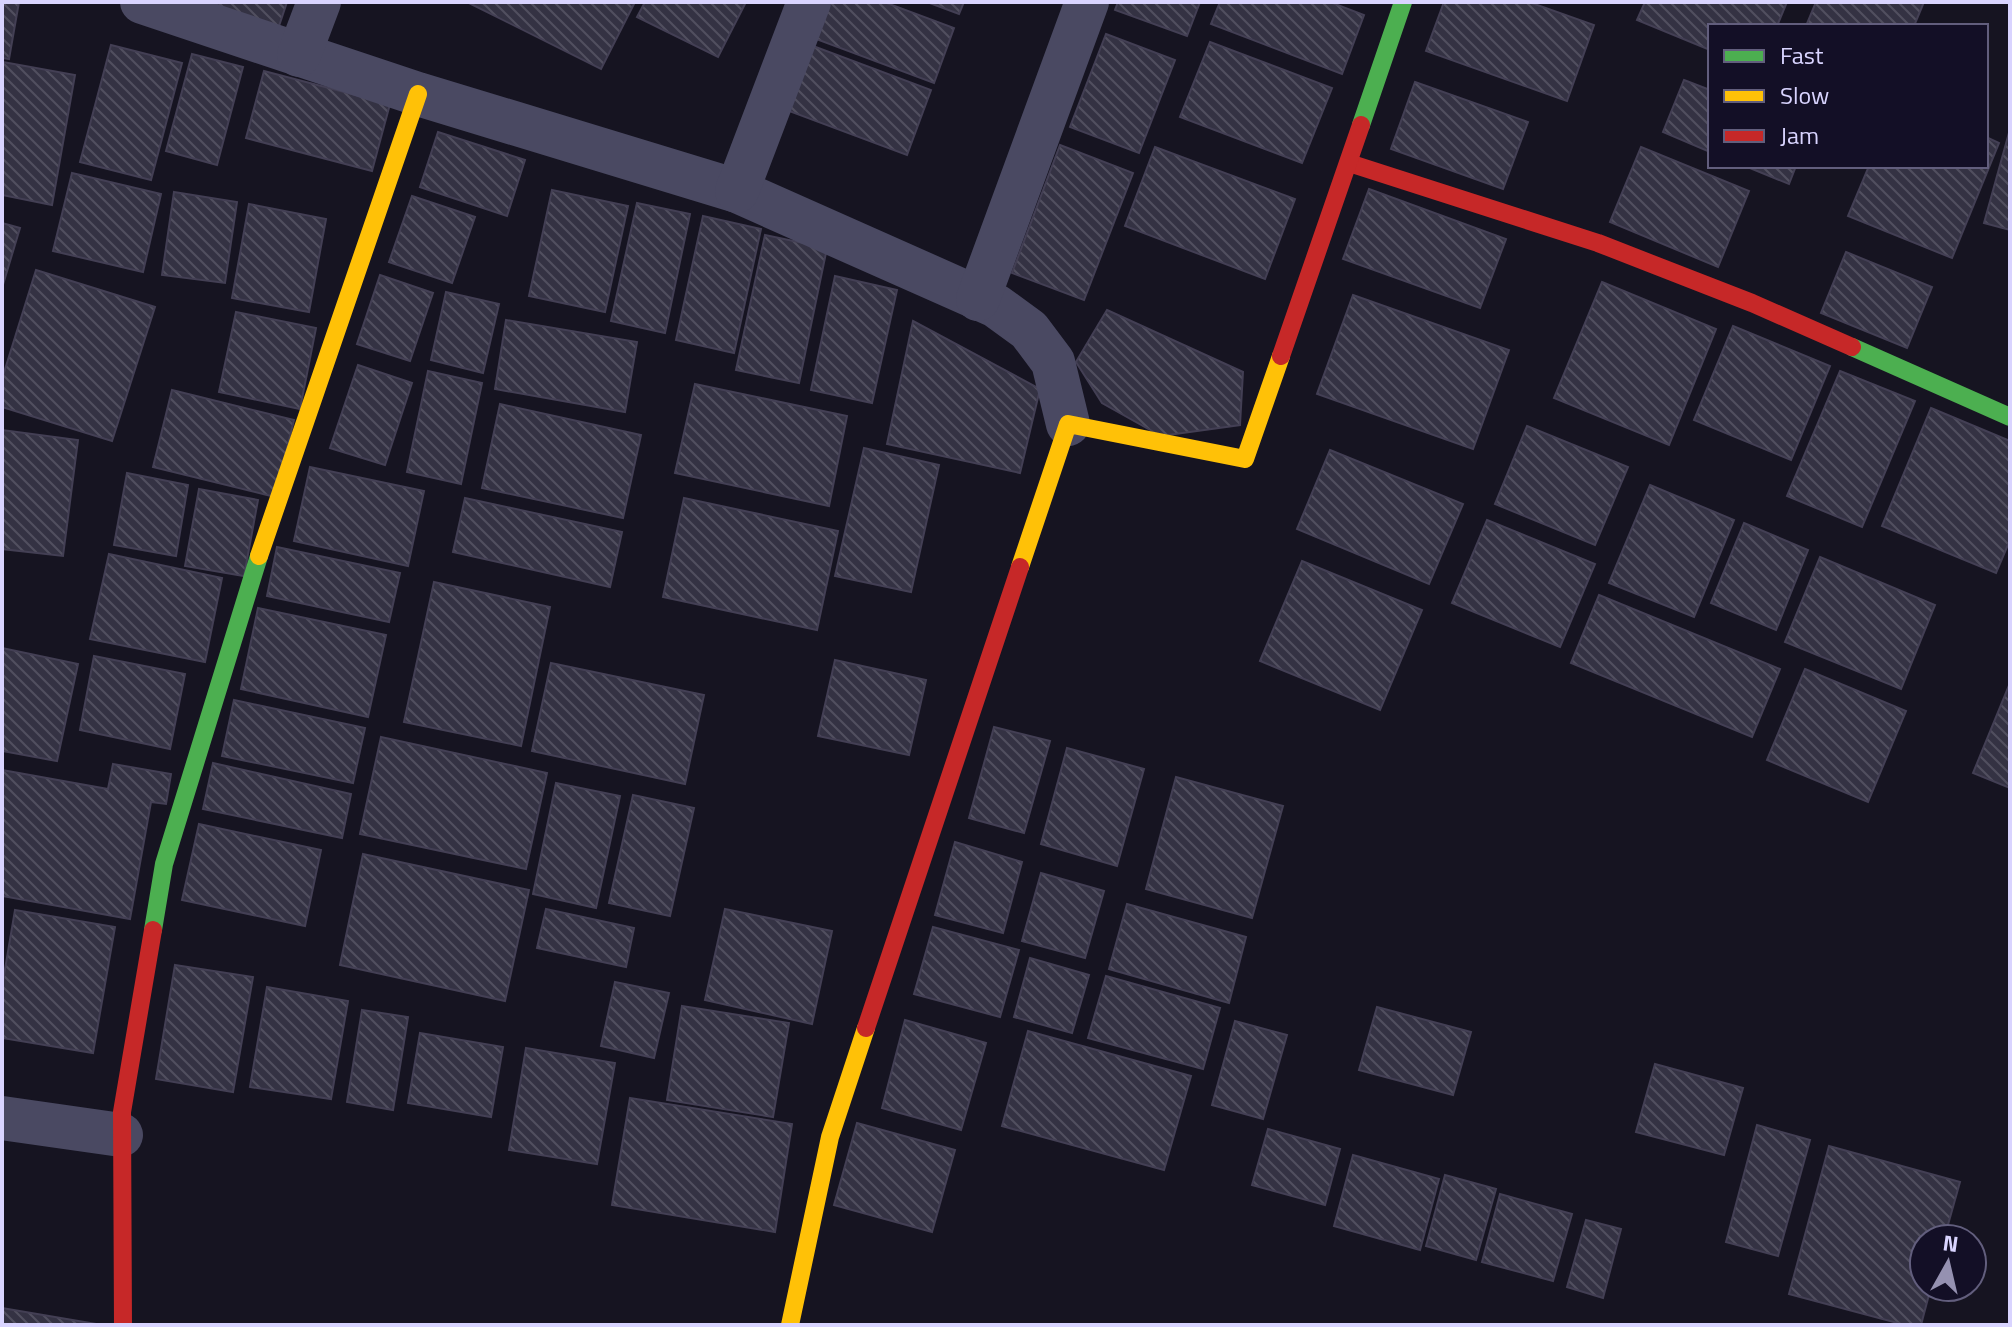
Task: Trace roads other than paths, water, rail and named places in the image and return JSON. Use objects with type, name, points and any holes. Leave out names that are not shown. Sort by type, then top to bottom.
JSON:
[{"type":"street","points":[[142,2],[418,94],[737,191],[996,306],[1029,330],[1053,362],[1068,424],[830,1137],[790,1325]]},
{"type":"street","points":[[299,55],[319,2]]},
{"type":"street","points":[[737,191],[809,2]]},
{"type":"street","points":[[978,299],[1087,2]]},
{"type":"street","points":[[1068,424],[1245,459],[1403,2]]},
{"type":"street","points":[[123,1325],[122,1112],[164,864],[246,595],[418,94]]},
{"type":"street","points":[[1349,163],[1598,243],[1752,303],[2010,417]]},
{"type":"street","points":[[2,1118],[121,1135]]}]
